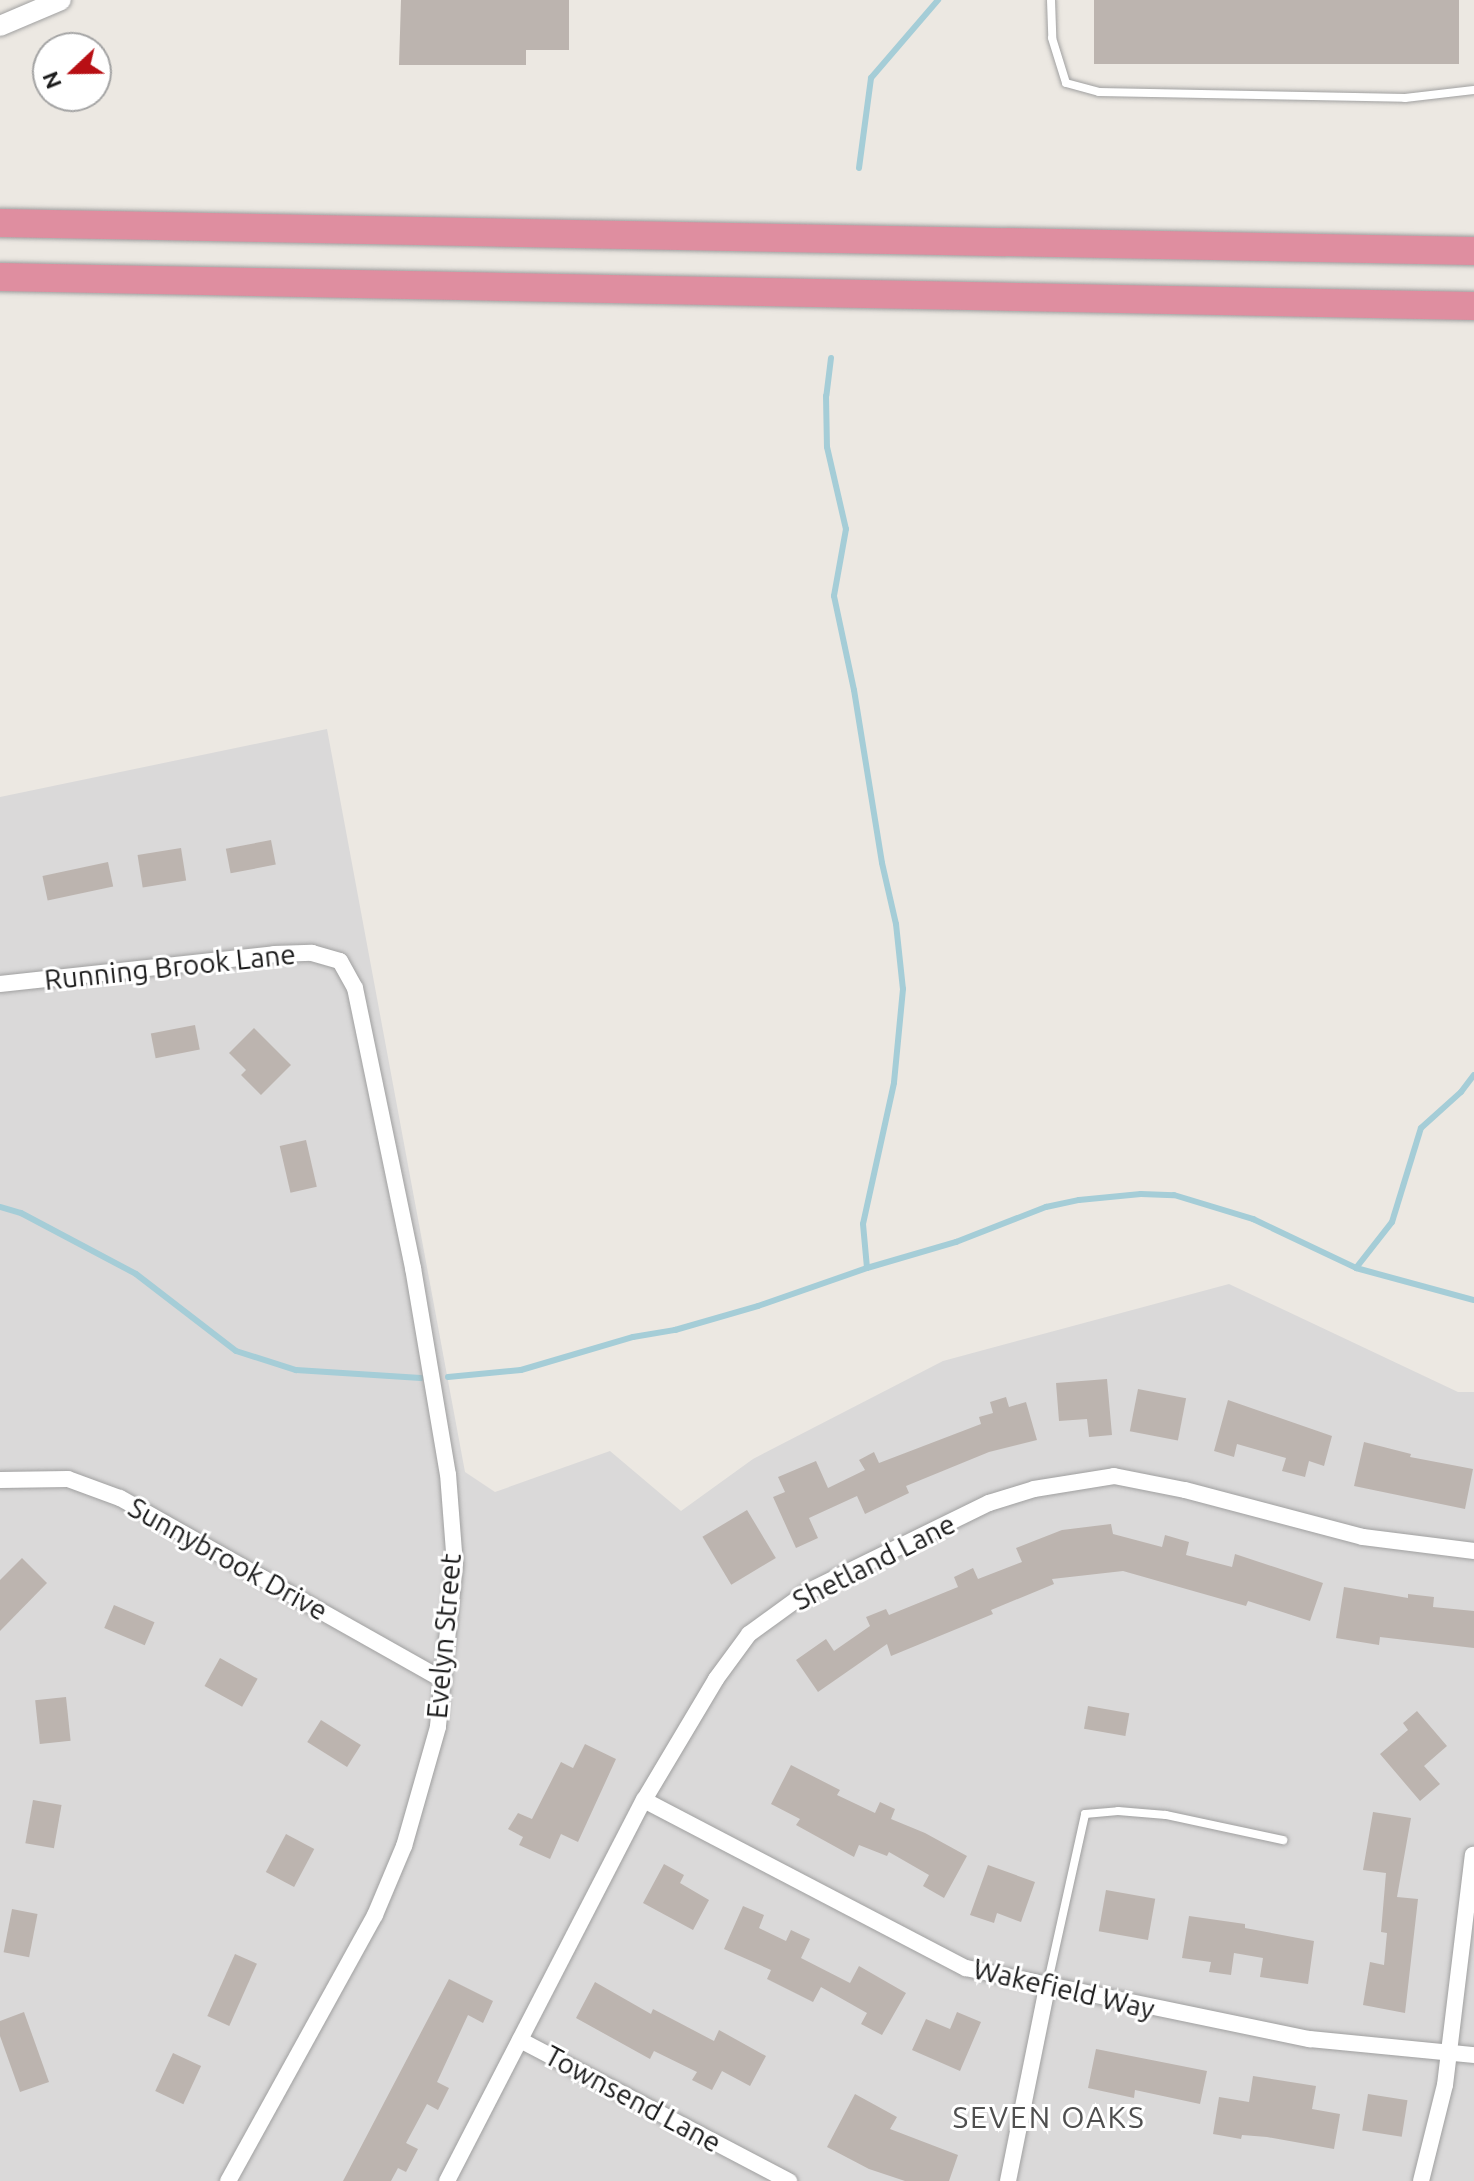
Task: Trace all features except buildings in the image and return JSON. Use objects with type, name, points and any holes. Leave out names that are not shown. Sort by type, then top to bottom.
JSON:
[{"type":"highway","points":[[0,223],[1474,251]]},
{"type":"highway","points":[[0,277],[1474,306]]},
{"type":"street","points":[[0,26],[61,0]]},
{"type":"street","name":"Running Brook Lane","points":[[0,984],[274,954],[312,953],[340,961]]},
{"type":"street","name":"Evelyn Street","points":[[228,2181],[375,1915],[404,1846],[438,1727],[455,1564],[448,1474],[413,1268],[355,988],[340,961]]},
{"type":"street","name":"Shetland Lane","points":[[447,2181],[644,1800],[716,1679],[749,1634],[807,1592],[989,1503],[1034,1489],[1114,1476],[1185,1490],[1363,1537],[1474,1551]]},
{"type":"street","name":"Sunnybrook Drive","points":[[0,1480],[68,1479],[120,1498],[443,1680]]},
{"type":"street","name":"Wakefield Way","points":[[644,1800],[966,1968],[1310,2039],[1474,2055]]},
{"type":"street","points":[[1421,2181],[1445,2085],[1473,1855]]},
{"type":"street","points":[[1008,2181],[1047,1987]]},
{"type":"street","name":"Townsend Lane","points":[[520,2040],[789,2181]]},
{"type":"lane","points":[[1051,0],[1052,38],[1066,83],[1099,92],[1405,98],[1474,90]]},
{"type":"lane","points":[[1047,1987],[1085,1814],[1118,1811],[1166,1815],[1283,1840]]},
{"type":"shaded area","points":[[327,729],[465,1472],[495,1492],[610,1451],[681,1511],[753,1459],[943,1361],[1229,1284],[1458,1392],[1474,1392],[1474,2181],[0,2181],[0,797]]},
{"type":"waterway","points":[[859,168],[871,78],[938,0]]},
{"type":"waterway","points":[[831,358],[826,396],[827,447],[846,529],[834,596],[854,690],[882,863],[896,924],[903,989],[894,1083],[863,1224],[867,1268]]},
{"type":"waterway","points":[[1356,1268],[1392,1222],[1421,1128],[1461,1092],[1474,1075]]},
{"type":"waterway","points":[[448,1377],[521,1370],[633,1337],[675,1330],[956,1242],[1046,1207],[1079,1200],[1141,1194],[1174,1195],[1253,1219],[1356,1268],[1474,1300]]},
{"type":"waterway","points":[[0,1207],[21,1213],[136,1274],[236,1351],[296,1370],[421,1378]]},
{"type":"district","name":"SEVEN OAKS","points":[[1049,2117]]}]
